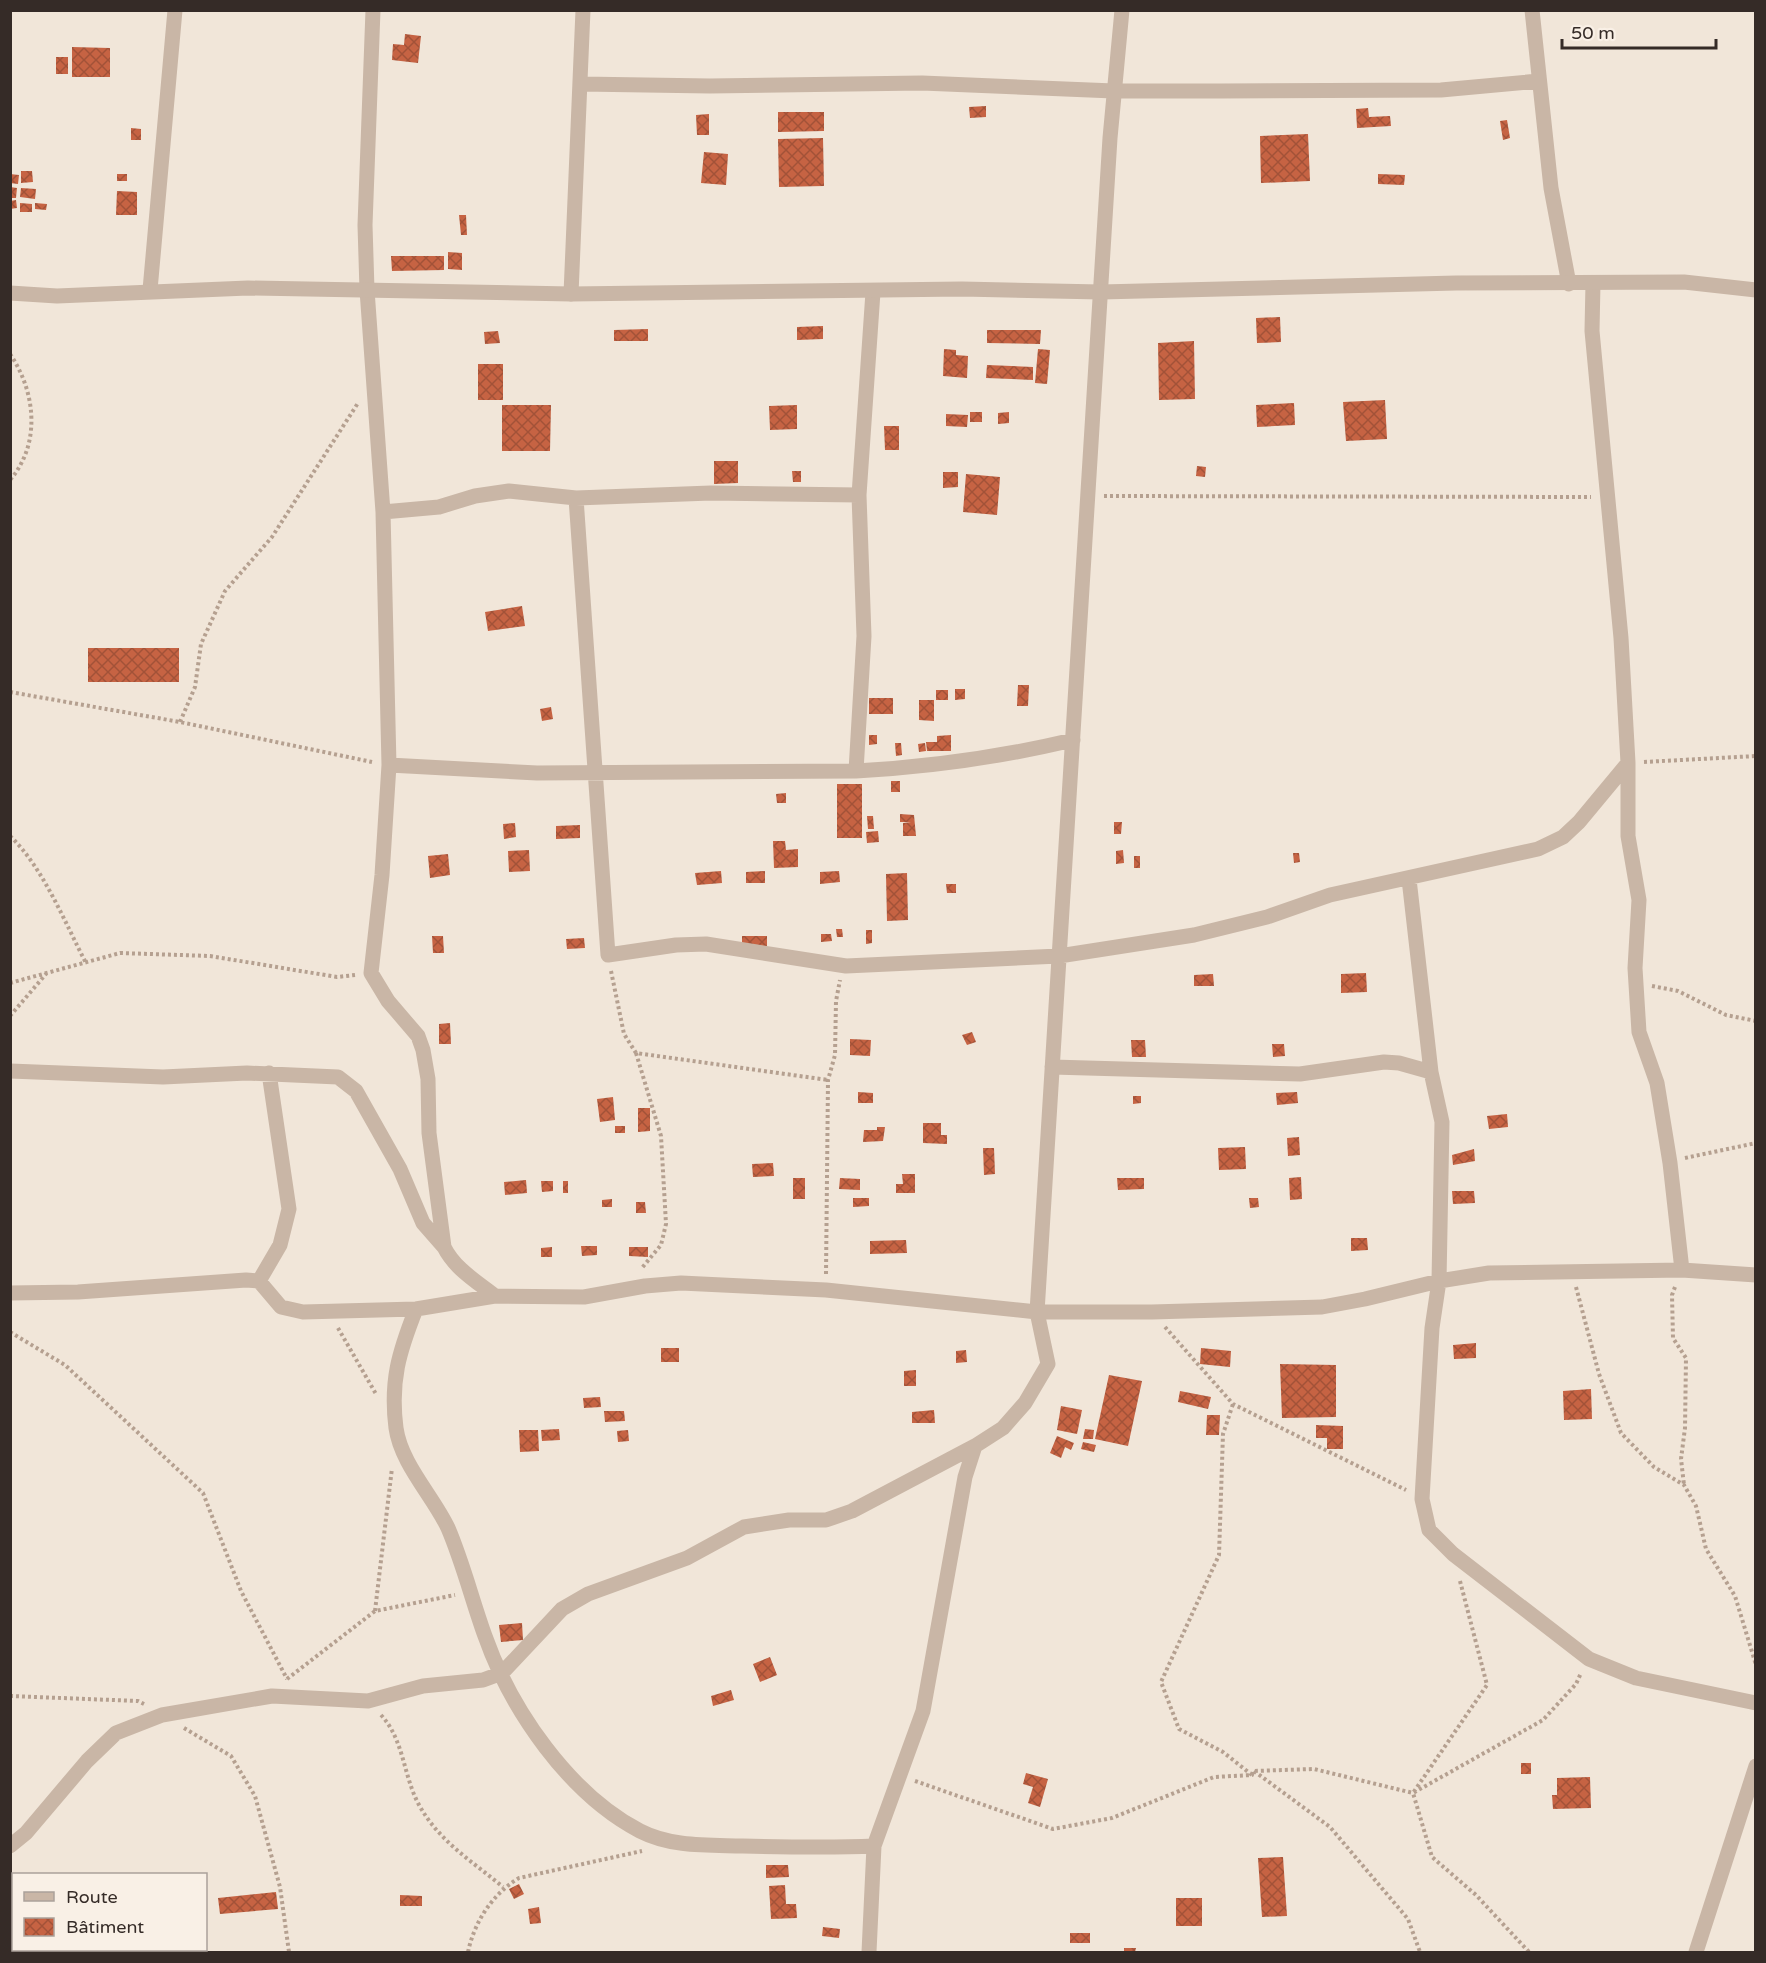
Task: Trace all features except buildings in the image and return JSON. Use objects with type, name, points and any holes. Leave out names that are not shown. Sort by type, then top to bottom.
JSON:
[{"type":"street","points":[[150,290],[175,10]]},
{"type":"street","points":[[373,10],[365,225],[367,290],[383,512],[389,765],[382,875],[371,973],[388,1001],[418,1036],[423,1050],[428,1080],[429,1133],[444,1247]]},
{"type":"street","points":[[571,294],[583,10]]},
{"type":"street","points":[[10,1846],[26,1833],[87,1761],[116,1733],[162,1715],[272,1696],[368,1701],[423,1686],[483,1680],[501,1673],[562,1609],[588,1594],[687,1558],[744,1527],[789,1520],[826,1520],[852,1511],[975,1446],[1003,1428],[1025,1403],[1048,1364],[1037,1312],[1114,91],[1122,10]]},
{"type":"street","points":[[1532,10],[1551,188],[1569,284]]},
{"type":"street","points":[[581,84],[710,86],[922,83],[1114,91],[1441,90],[1539,81]]},
{"type":"street","points":[[10,294],[57,296],[150,290],[248,288],[571,294],[873,292],[962,289],[1101,292],[1433,283],[1684,282],[1755,290]]},
{"type":"street","points":[[1593,283],[1592,331],[1621,638],[1628,763],[1628,836],[1639,900],[1636,982],[1639,1032],[1657,1083],[1670,1163],[1682,1270]]},
{"type":"street","points":[[856,771],[864,636],[859,495],[873,292]]},
{"type":"street","points":[[383,512],[439,507],[475,496],[509,490],[576,498],[711,493],[859,495]]},
{"type":"street","points":[[576,498],[593,774],[608,956],[676,945],[706,944],[846,966],[1059,956],[1194,935],[1267,916],[1330,896],[1538,849],[1563,837],[1579,822],[1628,763]]},
{"type":"street","points":[[389,765],[593,774],[856,771],[903,769],[1015,754],[1073,740]]},
{"type":"street","points":[[1409,879],[1431,1072],[1442,1122],[1439,1281],[1432,1328],[1422,1498],[1429,1530],[1453,1554],[1589,1659],[1636,1678],[1755,1703]]},
{"type":"street","points":[[1052,1066],[1300,1074],[1384,1062],[1399,1063],[1431,1072]]},
{"type":"street","points":[[10,1071],[163,1077],[269,1074],[338,1077],[356,1091],[400,1169],[423,1223],[444,1247],[452,1261],[495,1296]]},
{"type":"street","points":[[259,1281],[280,1245],[288,1209],[269,1074]]},
{"type":"street","points":[[10,1293],[78,1292],[259,1281],[281,1307],[303,1312],[416,1309],[495,1296],[584,1297],[645,1286],[681,1283],[826,1290],[1037,1312],[1152,1312],[1322,1307],[1439,1281],[1489,1274],[1682,1270],[1755,1275]]},
{"type":"street","points":[[416,1309],[401,1347],[394,1374],[393,1392],[397,1431],[417,1480],[447,1527],[485,1638],[501,1673],[551,1757],[607,1812],[642,1832],[674,1843],[820,1848],[874,1846]]},
{"type":"street","points":[[869,1953],[874,1846],[923,1711],[965,1477],[975,1446]]},
{"type":"street","points":[[1696,1953],[1755,1766]]},
{"type":"path","points":[[10,354],[27,393],[34,424],[29,446],[18,471],[10,480]]},
{"type":"path","points":[[180,722],[195,687],[201,644],[225,591],[272,537],[375,377]]},
{"type":"path","points":[[1088,496],[1606,497]]},
{"type":"path","points":[[10,692],[180,722],[389,765]]},
{"type":"path","points":[[1628,763],[1755,756]]},
{"type":"path","points":[[10,836],[19,844],[50,895],[86,963]]},
{"type":"path","points":[[10,983],[120,953],[210,956],[337,977],[371,973]]},
{"type":"path","points":[[608,956],[624,1034],[636,1053],[661,1136],[666,1224],[661,1245],[638,1272]]},
{"type":"path","points":[[826,1290],[828,1080],[836,1055],[836,1002],[846,966]]},
{"type":"path","points":[[10,1016],[47,973]]},
{"type":"path","points":[[1636,982],[1678,991],[1725,1015],[1755,1021]]},
{"type":"path","points":[[636,1053],[828,1080]]},
{"type":"path","points":[[1670,1163],[1755,1143]]},
{"type":"path","points":[[1682,1270],[1672,1295],[1673,1338],[1686,1358],[1685,1428],[1681,1459],[1684,1485],[1696,1506],[1706,1549],[1735,1596],[1755,1665]]},
{"type":"path","points":[[1573,1271],[1599,1374],[1621,1433],[1654,1467],[1684,1485]]},
{"type":"path","points":[[329,1311],[380,1401]]},
{"type":"path","points":[[1152,1312],[1233,1404],[1422,1498]]},
{"type":"path","points":[[10,1332],[65,1365],[203,1493],[241,1591],[287,1679]]},
{"type":"path","points":[[1233,1404],[1223,1434],[1219,1555],[1161,1682],[1179,1729],[1223,1752],[1330,1827],[1408,1919],[1420,1953]]},
{"type":"path","points":[[375,1611],[392,1466]]},
{"type":"path","points":[[1413,1793],[1487,1685],[1453,1554]]},
{"type":"path","points":[[272,1696],[287,1679],[375,1611],[471,1592]]},
{"type":"path","points":[[900,1776],[1053,1828],[1112,1818],[1214,1777],[1252,1773],[1314,1769],[1413,1793],[1543,1720],[1576,1684],[1589,1659]]},
{"type":"path","points":[[10,1696],[138,1701],[231,1756],[255,1796],[280,1887],[289,1953]]},
{"type":"path","points":[[368,1701],[392,1727],[417,1803],[443,1839],[503,1887]]},
{"type":"path","points":[[1413,1793],[1432,1857],[1476,1895],[1528,1953]]},
{"type":"path","points":[[468,1953],[473,1930],[503,1887],[519,1878],[541,1871],[612,1858],[674,1843]]}]
